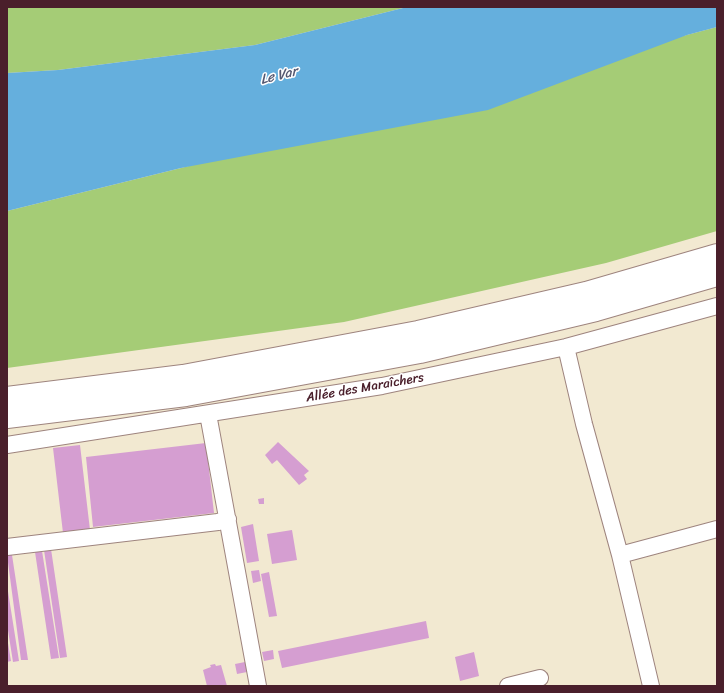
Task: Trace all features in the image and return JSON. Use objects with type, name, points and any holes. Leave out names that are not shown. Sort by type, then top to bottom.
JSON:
[{"type":"highway","points":[[7,398],[183,376],[418,332],[586,293],[717,255]]},
{"type":"highway","points":[[7,417],[186,395],[420,352],[596,310],[717,275]]},
{"type":"street","name":"Allée des Maraîchers","points":[[7,445],[382,386],[566,347],[717,306]]},
{"type":"street","points":[[566,347],[584,424],[620,555],[651,686]]},
{"type":"street","points":[[208,414],[258,686]]},
{"type":"street","points":[[7,547],[218,522],[228,519]]},
{"type":"street","points":[[620,555],[717,529]]},
{"type":"street","points":[[508,686],[540,678]]},
{"type":"green space","points":[[7,7],[407,7],[255,45],[58,70],[7,73]]},
{"type":"green space","points":[[717,27],[717,231],[606,263],[344,322],[7,368],[7,211],[181,168]]},
{"type":"water","name":"Le Var","points":[[407,7],[717,7],[717,27],[687,35],[488,110],[181,168],[7,211],[7,73],[58,70],[255,45]]},
{"type":"building","points":[[278,442],[309,471],[304,475],[307,479],[299,485],[277,460],[272,464],[265,455]]},
{"type":"building","points":[[206,443],[214,513],[93,527],[86,457]]},
{"type":"building","points":[[80,445],[90,530],[63,533],[53,448]]},
{"type":"building","points":[[264,498],[264,504],[259,504],[258,499]]},
{"type":"building","points":[[253,524],[259,561],[247,563],[241,527]]},
{"type":"building","points":[[292,530],[297,560],[272,564],[267,534]]},
{"type":"building","points":[[51,549],[67,657],[60,658],[44,550]]},
{"type":"building","points":[[42,551],[59,658],[51,659],[35,552]]},
{"type":"building","points":[[7,555],[12,555],[28,660],[21,660]]},
{"type":"building","points":[[259,570],[261,581],[253,583],[251,571]]},
{"type":"building","points":[[269,572],[277,616],[269,617],[261,574]]},
{"type":"building","points":[[7,585],[19,661],[13,662],[7,624]]},
{"type":"building","points":[[426,621],[429,638],[282,668],[278,651]]},
{"type":"building","points":[[7,637],[11,661],[7,662]]},
{"type":"building","points":[[273,650],[274,659],[264,661],[262,652]]},
{"type":"building","points":[[474,652],[479,676],[460,681],[455,657]]},
{"type":"building","points":[[245,662],[247,672],[237,674],[235,664]]},
{"type":"building","points":[[215,664],[216,666],[221,665],[227,686],[207,686],[203,670],[211,667],[210,665]]}]
